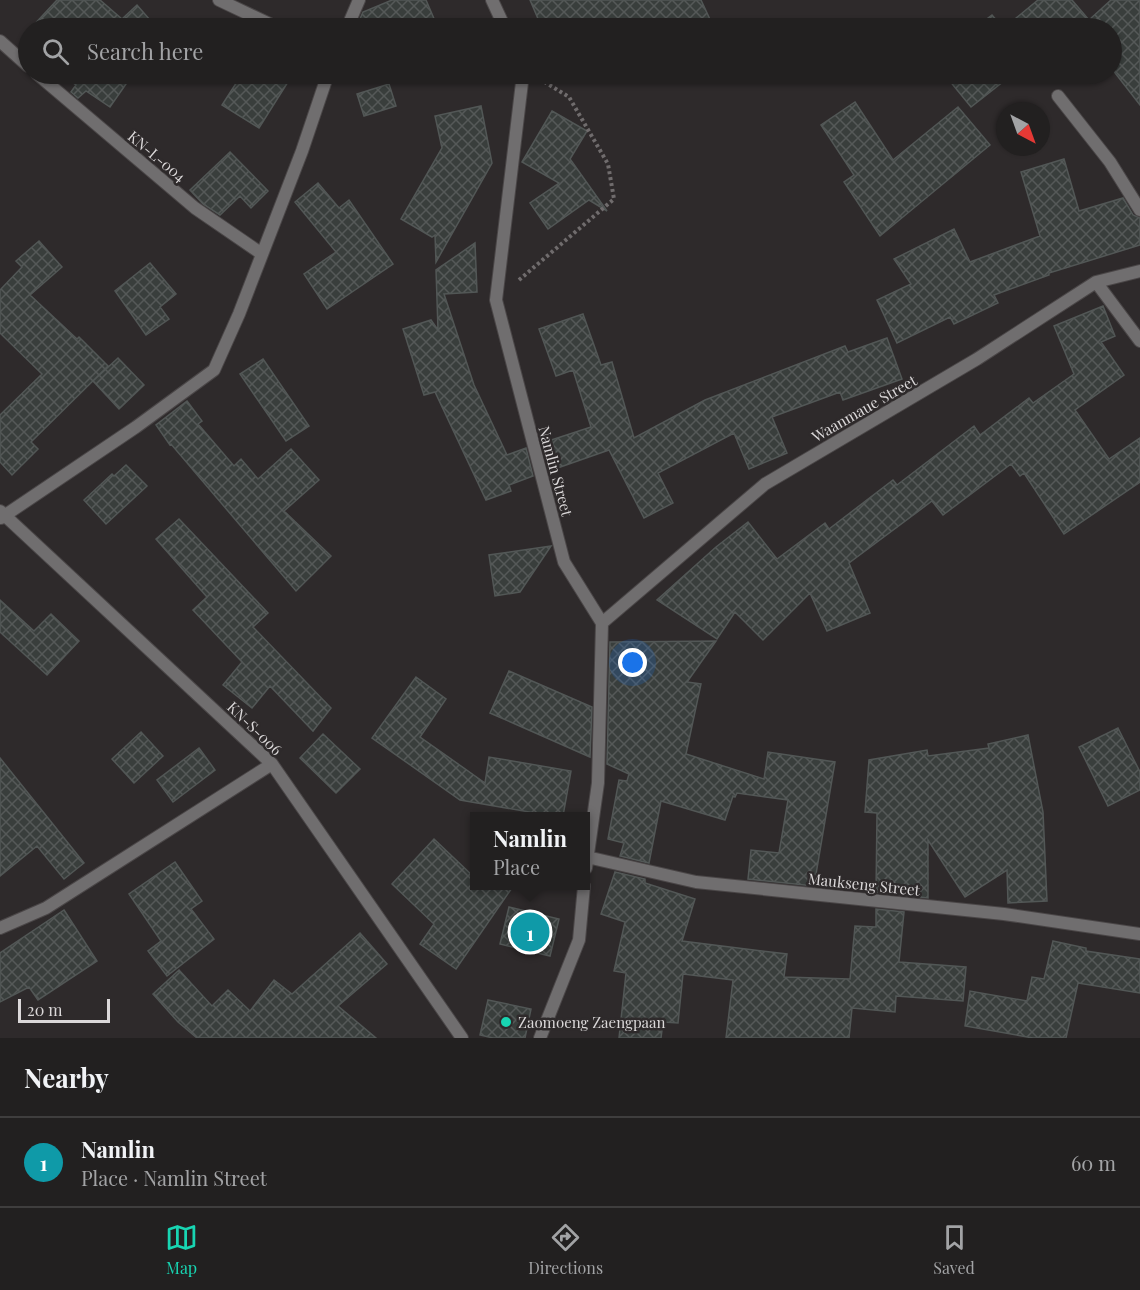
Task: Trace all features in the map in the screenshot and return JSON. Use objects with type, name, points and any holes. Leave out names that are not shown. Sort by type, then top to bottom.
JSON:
[{"type":"street","points":[[219,0],[257,18]]},
{"type":"street","points":[[350,18],[358,0]]},
{"type":"street","points":[[492,0],[500,18]]},
{"type":"street","points":[[0,41],[18,57]]},
{"type":"street","name":"KN-L-004","points":[[49,84],[195,207],[262,254]]},
{"type":"street","points":[[2,515],[127,433],[214,370],[303,151],[325,84]]},
{"type":"street","name":"Namlin Street","points":[[522,84],[496,300],[564,562],[602,623]]},
{"type":"street","points":[[1058,96],[1110,162],[1140,210]]},
{"type":"street","name":"Waanmaue Street","points":[[602,623],[765,484],[977,359],[1096,282],[1140,271]]},
{"type":"street","points":[[1096,282],[1140,341]]},
{"type":"street","name":"KN-S-006","points":[[2,515],[272,764],[462,1038]]},
{"type":"street","points":[[590,836],[598,783],[602,623]]},
{"type":"street","points":[[0,928],[46,908],[272,764]]},
{"type":"street","name":"Maukseng Street","points":[[590,864],[696,882],[1004,914],[1140,934]]},
{"type":"street","points":[[540,1038],[579,940],[584,890]]},
{"type":"path","points":[[496,300],[615,199],[608,164],[569,96],[549,84]]},
{"type":"building","points":[[57,0],[100,0],[121,18],[40,18]]},
{"type":"building","points":[[392,0],[426,0],[434,18],[360,18],[363,12]]},
{"type":"building","points":[[530,0],[701,0],[709,18],[538,18]]},
{"type":"building","points":[[1038,0],[1072,0],[1087,18],[1016,18]]},
{"type":"building","points":[[1111,0],[1140,0],[1140,105],[1122,82],[1122,18],[1091,18]]},
{"type":"building","points":[[137,5],[148,18],[123,18]]},
{"type":"building","points":[[126,84],[110,107],[86,91],[78,98],[71,92],[76,85]]},
{"type":"building","points":[[236,84],[287,84],[259,128],[222,105]]},
{"type":"building","points":[[389,84],[396,106],[364,116],[357,94]]},
{"type":"building","points":[[952,84],[1000,84],[971,107]]},
{"type":"building","points":[[855,102],[893,160],[958,107],[990,145],[880,236],[844,182],[854,175],[821,125]]},
{"type":"building","points":[[481,106],[492,163],[436,262],[435,235],[432,237],[401,219],[442,148],[435,116]]},
{"type":"building","points":[[552,111],[587,131],[570,159],[607,211],[589,200],[548,229],[530,203],[559,183],[522,162]]},
{"type":"building","points":[[230,152],[268,191],[251,208],[240,196],[220,215],[203,204],[190,190]]},
{"type":"building","points":[[1064,159],[1079,211],[1123,198],[1133,215],[1140,218],[1140,245],[1049,273],[1049,275],[994,295],[998,303],[954,324],[950,317],[897,343],[877,300],[911,284],[894,259],[954,229],[970,262],[1040,236],[1021,172]]},
{"type":"building","points":[[318,183],[339,208],[349,200],[393,264],[327,309],[304,274],[336,252],[295,202]]},
{"type":"building","points":[[39,241],[62,267],[30,295],[77,339],[79,337],[108,366],[31,442],[38,449],[12,475],[0,462],[0,415],[42,374],[0,333],[0,290],[22,267],[16,261]]},
{"type":"building","points":[[475,243],[477,292],[444,294],[474,385],[507,455],[526,448],[533,476],[509,485],[511,491],[486,500],[435,392],[424,395],[403,329],[431,320],[438,330],[436,270]]},
{"type":"building","points":[[150,263],[176,294],[160,307],[169,319],[146,335],[115,291]]},
{"type":"building","points":[[1103,306],[1115,336],[1101,342],[1124,375],[1075,410],[1109,459],[1140,438],[1140,482],[1064,534],[1024,473],[1020,476],[1011,464],[943,515],[932,501],[849,563],[870,613],[827,631],[810,593],[763,640],[735,612],[717,639],[657,600],[716,547],[748,522],[777,559],[825,523],[829,529],[893,480],[897,485],[974,426],[980,435],[1029,398],[1033,403],[1074,374],[1054,326]]},
{"type":"building","points":[[583,314],[601,365],[612,362],[634,438],[705,400],[845,346],[848,352],[887,338],[902,379],[843,400],[840,392],[772,417],[787,453],[749,469],[734,433],[658,473],[673,503],[644,518],[609,450],[549,471],[542,443],[591,427],[573,370],[556,376],[539,329]]},
{"type":"building","points":[[118,358],[144,385],[119,409],[93,381]]},
{"type":"building","points":[[263,359],[309,426],[286,441],[240,374]]},
{"type":"building","points":[[187,401],[202,421],[198,424],[234,466],[241,459],[258,479],[291,449],[319,480],[284,511],[331,556],[296,591],[170,445],[156,425]]},
{"type":"building","points":[[126,465],[147,486],[106,524],[84,500],[112,474],[114,476]]},
{"type":"building","points":[[179,519],[268,613],[253,627],[331,708],[313,731],[270,686],[252,708],[223,685],[242,662],[193,610],[207,597],[156,539]]},
{"type":"building","points":[[551,546],[520,592],[495,596],[489,555]]},
{"type":"building","points":[[0,600],[34,631],[51,614],[79,641],[47,675],[0,632]]},
{"type":"building","points":[[716,641],[687,682],[701,684],[686,754],[764,779],[768,752],[835,762],[814,886],[748,879],[751,850],[779,853],[788,800],[737,793],[735,797],[733,796],[725,820],[661,801],[649,863],[620,856],[624,843],[608,839],[619,780],[627,781],[629,774],[607,764],[610,642]]},
{"type":"building","points":[[509,671],[592,707],[590,757],[490,713]]},
{"type":"building","points":[[416,677],[446,699],[420,737],[485,783],[489,757],[571,771],[564,812],[529,812],[460,800],[372,738]]},
{"type":"building","points":[[1118,728],[1140,772],[1140,790],[1108,806],[1079,747]]},
{"type":"building","points":[[141,732],[163,756],[134,783],[112,759]]},
{"type":"building","points":[[323,734],[360,769],[336,793],[300,758]]},
{"type":"building","points":[[1028,735],[1043,812],[1047,901],[1008,903],[1007,870],[965,897],[928,840],[928,898],[876,892],[877,813],[865,812],[869,760],[927,750],[928,756],[989,748],[988,744]]},
{"type":"building","points":[[199,748],[215,770],[173,802],[157,780]]},
{"type":"building","points":[[0,758],[84,863],[64,879],[37,846],[0,876]]},
{"type":"building","points":[[434,839],[470,873],[470,890],[511,890],[456,969],[420,944],[434,924],[392,884]]},
{"type":"building","points":[[175,862],[202,901],[191,909],[214,939],[167,976],[148,951],[161,941],[129,894]]},
{"type":"building","points":[[615,872],[645,879],[645,883],[695,899],[682,941],[787,954],[784,977],[850,979],[855,926],[876,927],[876,909],[904,912],[899,962],[966,967],[963,1001],[896,996],[895,1012],[852,1008],[849,1038],[726,1038],[733,980],[683,974],[678,1023],[663,1022],[661,1038],[619,1038],[626,973],[614,971],[625,922],[601,914]]},
{"type":"building","points":[[509,907],[559,919],[550,956],[500,944]]},
{"type":"building","points":[[64,910],[97,961],[38,1000],[29,987],[0,1002],[0,953]]},
{"type":"building","points":[[360,933],[387,964],[338,1006],[376,1038],[197,1038],[178,1022],[153,994],[179,970],[212,1006],[228,990],[250,1011],[274,980],[292,994]]},
{"type":"building","points":[[1053,941],[1086,948],[1086,951],[1140,959],[1140,993],[1078,983],[1066,1038],[1033,1038],[965,1026],[970,991],[1027,1001],[1032,977],[1044,979]]},
{"type":"building","name":"Zaomoeng Zaengpaan","points":[[488,1000],[531,1009],[525,1038],[493,1038],[480,1035]]},
{"type":"place","name":"Namlin","points":[[530,932]]},
{"type":"place","name":"Zaomoeng Zaengpaan","points":[[506,1022]]}]
